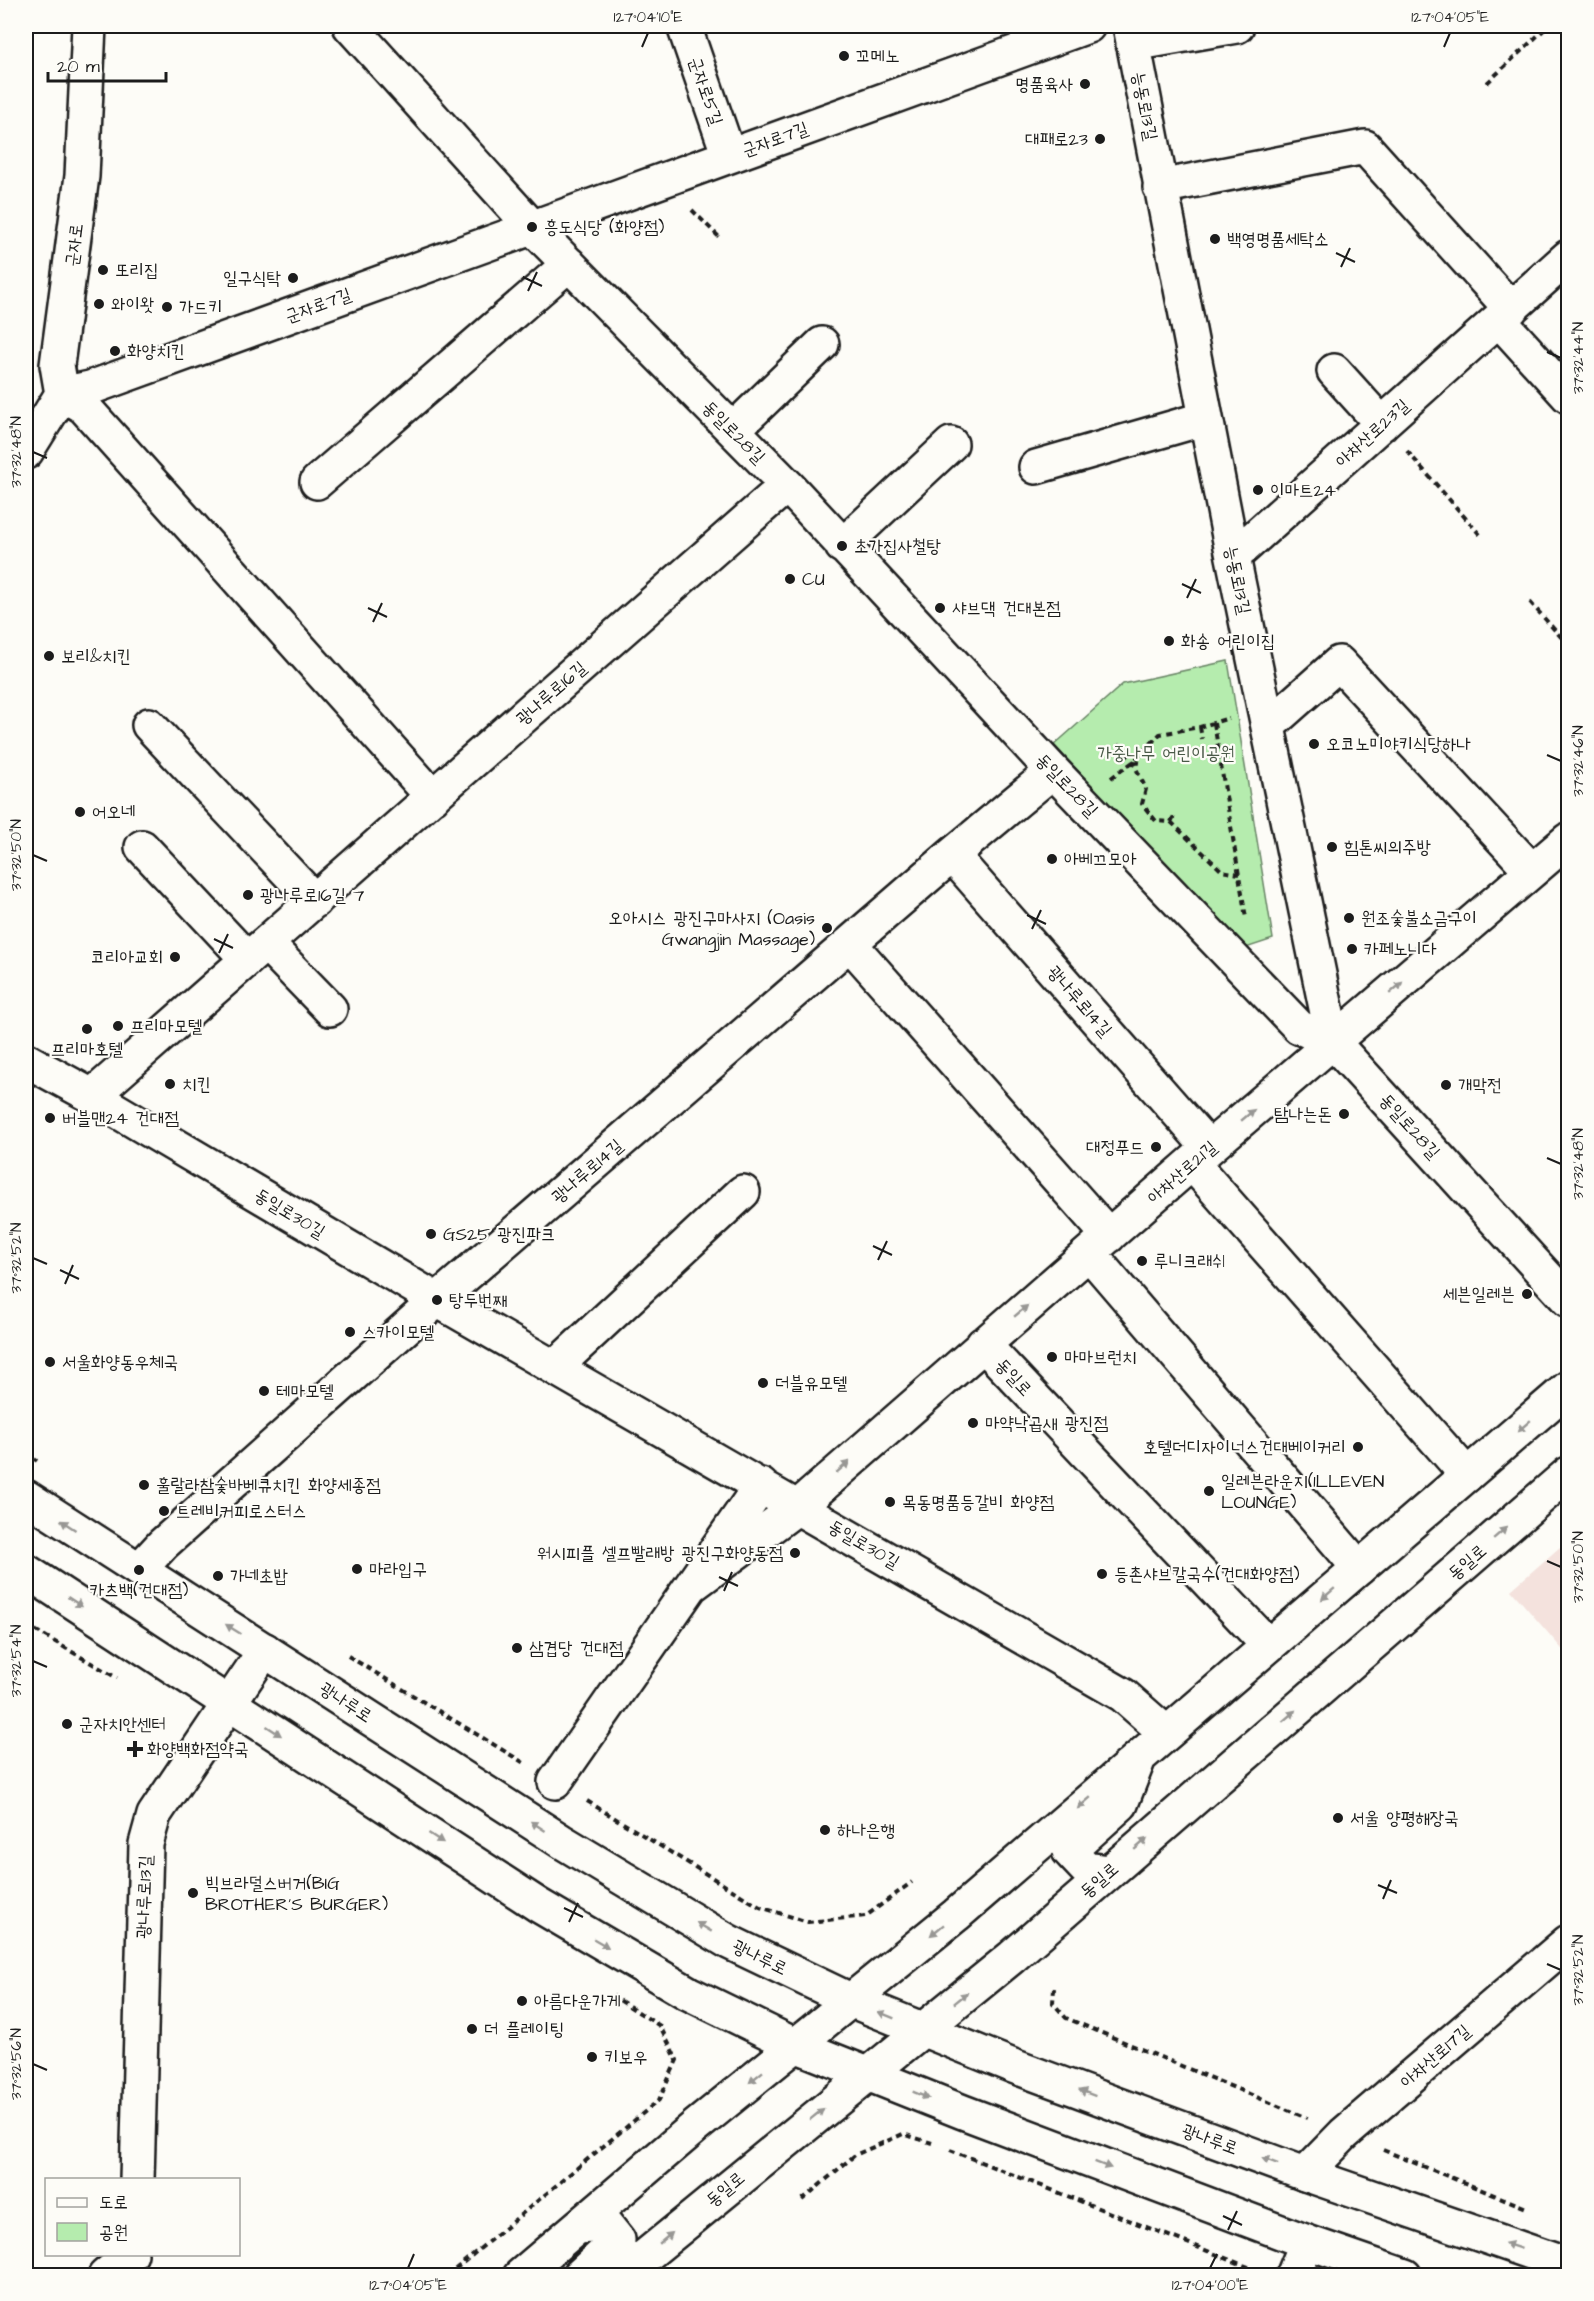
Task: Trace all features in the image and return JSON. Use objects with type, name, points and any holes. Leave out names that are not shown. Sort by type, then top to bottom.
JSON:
[{"type":"street","name":"군자로","points":[[62,394],[57,364],[82,176],[89,26]]},
{"type":"street","name":"동일로28길","points":[[350,26],[532,227],[787,485],[1053,771],[1299,1027],[1334,1042],[1569,1300]]},
{"type":"street","name":"군자로5길","points":[[684,26],[729,156]]},
{"type":"street","name":"군자로7길","points":[[62,394],[101,384],[1088,26]]},
{"type":"street","points":[[1132,35],[1237,26]]},
{"type":"street","name":"능동로13길","points":[[1132,35],[1233,557],[1334,1042]]},
{"type":"street","points":[[1160,187],[1365,147],[1505,315],[1569,396]]},
{"type":"street","name":"아차산로23길","points":[[1233,557],[1569,257]]},
{"type":"street","points":[[317,482],[569,264]]},
{"type":"street","points":[[733,430],[822,344]]},
{"type":"street","points":[[1334,371],[1382,424]]},
{"type":"street","points":[[26,452],[62,394],[84,407],[433,796]]},
{"type":"street","points":[[1036,467],[1206,418]]},
{"type":"street","points":[[842,546],[951,444]]},
{"type":"street","name":"광나루로16길","points":[[92,1096],[787,485]]},
{"type":"street","points":[[1266,717],[1339,663],[1532,871]]},
{"type":"street","points":[[148,725],[315,901]]},
{"type":"street","name":"광나루로14길","points":[[139,1570],[163,1544],[437,1300],[952,855],[1053,771]]},
{"type":"street","name":"아차산로21길","points":[[691,1586],[799,1506],[1201,1155],[1569,840]]},
{"type":"street","points":[[142,847],[257,951],[330,1009]]},
{"type":"street","name":"광나루로14길","points":[[952,855],[1201,1155]]},
{"type":"street","points":[[850,944],[1099,1244],[1359,1568]]},
{"type":"street","name":"동일로30길","points":[[26,1060],[92,1096],[437,1300],[799,1506],[1123,1695],[1165,1732]]},
{"type":"street","points":[[1201,1155],[1467,1475]]},
{"type":"street","points":[[555,1367],[743,1192]]},
{"type":"street","name":"동일로","points":[[983,1344],[1268,1645]]},
{"type":"street","points":[[520,2276],[795,2045],[956,1915],[1165,1732],[1569,1388]]},
{"type":"street","name":"동일로","points":[[621,2276],[1012,1956],[1569,1474]]},
{"type":"street","points":[[555,1782],[761,1485]]},
{"type":"street","name":"광나루로","points":[[26,1497],[561,1841],[729,1942],[850,2000],[1013,2066],[1305,2174],[1569,2265]]},
{"type":"street","points":[[26,1571],[538,1905],[688,1993],[795,2045],[866,2074],[1386,2272]]},
{"type":"street","name":"광나루로13길","points":[[137,2178],[146,1844],[154,1815],[265,1650]]},
{"type":"street","points":[[1109,1872],[1086,1869],[1069,1851],[1121,1804],[1141,1754]]},
{"type":"street","name":"아차산로17길","points":[[1305,2174],[1344,2134],[1569,1942]]},
{"type":"street","points":[[578,2227],[606,2225],[618,2240],[579,2276]]},
{"type":"street","points":[[1293,2276],[1307,2242]]},
{"type":"street","points":[[105,2276],[129,2256]]},
{"type":"path","points":[[1487,83],[1548,26]]},
{"type":"path","points":[[1382,424],[1482,537]]},
{"type":"path","points":[[1530,602],[1569,645]]},
{"type":"path","points":[[1084,802],[1133,762],[1160,734],[1214,723],[1266,717]]},
{"type":"path","points":[[1214,723],[1247,920],[1252,927]]},
{"type":"path","points":[[1200,727],[1202,739]]},
{"type":"path","points":[[1119,744],[1133,762],[1146,789],[1142,804],[1156,821],[1172,822],[1222,871],[1239,874]]},
{"type":"path","points":[[1133,762],[1142,763]]},
{"type":"path","points":[[1219,798],[1227,797]]},
{"type":"path","points":[[1172,822],[1174,816]]},
{"type":"path","points":[[1054,1988],[1053,2003],[1066,2018],[1536,2212]]},
{"type":"path","points":[[447,2276],[659,2100]]},
{"type":"path","points":[[802,2200],[855,2155],[903,2134],[931,2142],[1259,2272]]},
{"type":"shaded area","points":[[1568,1540],[1568,1656],[1511,1590]]},
{"type":"green space","name":"가중나무 어린이공원","points":[[1228,661],[1273,939],[1243,949],[1054,745],[1123,684]]},
{"type":"place","name":"꼬메노","points":[[844,56]]},
{"type":"place","name":"명품육사","points":[[1085,84]]},
{"type":"place","name":"대패로23","points":[[1100,139]]},
{"type":"place","name":"흥도식당 (화양점)","points":[[532,227]]},
{"type":"place","name":"백영명품세탁소","points":[[1215,239]]},
{"type":"place","name":"또리집","points":[[103,270]]},
{"type":"place","name":"일구식탁","points":[[293,278]]},
{"type":"place","name":"와이왓","points":[[99,304]]},
{"type":"place","name":"가드키","points":[[167,307]]},
{"type":"place","name":"화양치킨","points":[[115,351]]},
{"type":"place","name":"이마트24","points":[[1258,490]]},
{"type":"place","name":"초가집사철탕","points":[[842,546]]},
{"type":"place","name":"CU","points":[[790,579]]},
{"type":"place","name":"샤브댁 건대본점","points":[[940,608]]},
{"type":"place","name":"화송 어린이집","points":[[1169,641]]},
{"type":"place","name":"보리&치킨","points":[[49,656]]},
{"type":"place","name":"오코노미야키식당하나","points":[[1314,744]]},
{"type":"place","name":"어오네","points":[[80,812]]},
{"type":"place","name":"힘톤씨의주방","points":[[1332,847]]},
{"type":"place","name":"아베끄모아","points":[[1052,859]]},
{"type":"place","name":"광나루로16길 7","points":[[248,895]]},
{"type":"place","name":"원조숯불소금구이","points":[[1349,918]]},
{"type":"place","name":"오아시스 광진구마사지 (Oasis Gwangjin Massage)","points":[[827,928]]},
{"type":"place","name":"카페노니다","points":[[1352,949]]},
{"type":"place","name":"코리아교회","points":[[175,957]]},
{"type":"place","name":"프리마모텔","points":[[118,1026]]},
{"type":"place","name":"프리마호텔","points":[[87,1029]]},
{"type":"place","name":"치킨","points":[[170,1084]]},
{"type":"place","name":"개막전","points":[[1446,1085]]},
{"type":"place","name":"탐나는돈","points":[[1344,1114]]},
{"type":"place","name":"버블맨24 건대점","points":[[50,1118]]},
{"type":"place","name":"대정푸드","points":[[1156,1147]]},
{"type":"place","name":"GS25 광진파크","points":[[431,1234]]},
{"type":"place","name":"루니크래쉬","points":[[1142,1261]]},
{"type":"place","name":"세븐일레븐","points":[[1527,1294]]},
{"type":"place","name":"탕두번째","points":[[437,1300]]},
{"type":"place","name":"스카이모텔","points":[[350,1332]]},
{"type":"place","name":"마마브런치","points":[[1052,1357]]},
{"type":"place","name":"서울화양동우체국","points":[[50,1362]]},
{"type":"place","name":"더블유모텔","points":[[763,1383]]},
{"type":"place","name":"테마모텔","points":[[264,1391]]},
{"type":"place","name":"마약낙곱새 광진점","points":[[973,1423]]},
{"type":"place","name":"호텔더디자이너스건대베이커리","points":[[1358,1447]]},
{"type":"place","name":"훌랄라참숯바베큐치킨 화양세종점","points":[[144,1485]]},
{"type":"place","name":"일레븐라운지(1LLEVEN LOUNGE)","points":[[1209,1491]]},
{"type":"place","name":"목동명품등갈비 화양점","points":[[890,1502]]},
{"type":"place","name":"트레비커피로스터스","points":[[164,1511]]},
{"type":"place","name":"워시피플 셀프빨래방 광진구화양동점","points":[[795,1553]]},
{"type":"place","name":"마라입구","points":[[357,1569]]},
{"type":"place","name":"카츠백(건대점)","points":[[139,1570]]},
{"type":"place","name":"등촌샤브칼국수(건대화양점)","points":[[1102,1574]]},
{"type":"place","name":"가네초밥","points":[[218,1576]]},
{"type":"place","name":"삼겹당 건대점","points":[[517,1648]]},
{"type":"place","name":"군자치안센터","points":[[67,1724]]},
{"type":"place","name":"화양백화점약국","points":[[135,1749]]},
{"type":"place","name":"서울 양평해장국","points":[[1338,1818]]},
{"type":"place","name":"하나은행","points":[[825,1830]]},
{"type":"place","name":"빅브라덜스버거(BIG BROTHER'S BURGER)","points":[[193,1893]]},
{"type":"place","name":"아름다운가게","points":[[522,2001]]},
{"type":"place","name":"더 플레이팅","points":[[472,2029]]},
{"type":"place","name":"키보우","points":[[592,2057]]}]
